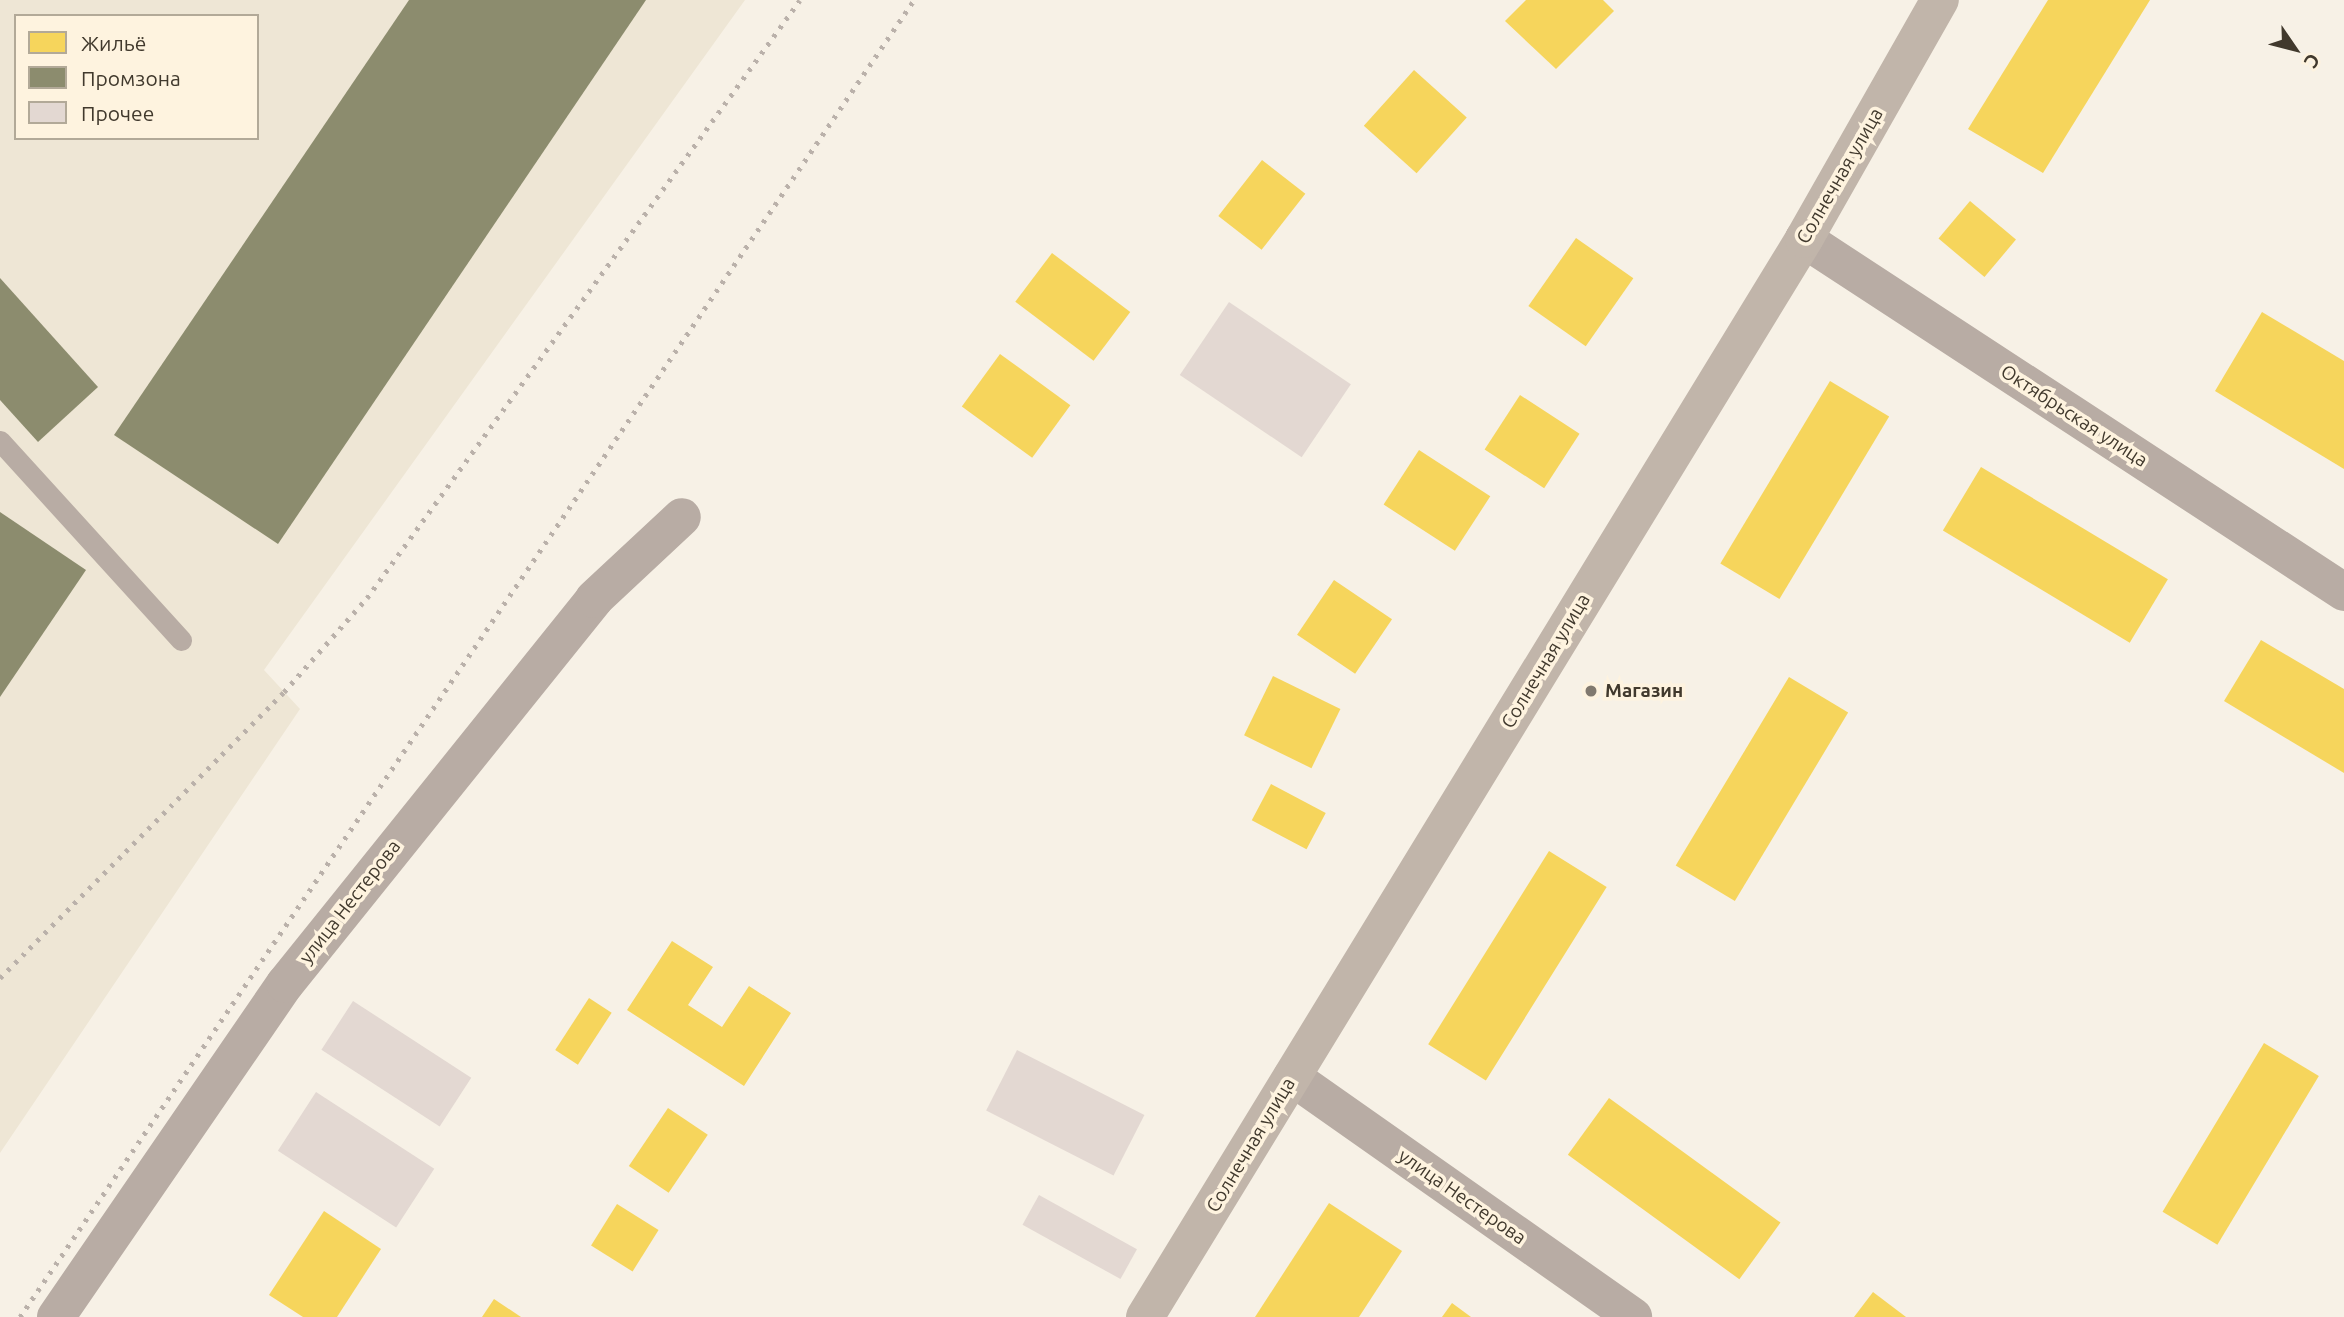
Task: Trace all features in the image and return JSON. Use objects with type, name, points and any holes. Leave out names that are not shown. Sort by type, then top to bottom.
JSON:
[{"type":"street","name":"Солнечная улица","points":[[1145,1317],[1804,239],[1940,0]]},
{"type":"street","name":"Октябрьская улица","points":[[1804,239],[2343,589]]},
{"type":"street","name":"улица Нестерова","points":[[55,1317],[294,973],[594,599],[682,517]]},
{"type":"street","name":"улица Нестерова","points":[[1292,1077],[1633,1317]]},
{"type":"lane","points":[[0,441],[181,640]]},
{"type":"shaded area","points":[[0,0],[745,0],[264,670],[300,709],[0,1153]]},
{"type":"building: Жильё","points":[[1526,0],[1603,0],[1614,11],[1556,69],[1505,21]]},
{"type":"building: Жильё","points":[[2048,0],[2150,0],[2043,173],[1968,129]]},
{"type":"building: Жильё","points":[[1414,70],[1467,118],[1417,173],[1364,126]]},
{"type":"building: Жильё","points":[[1262,160],[1305,194],[1262,250],[1218,216]]},
{"type":"building: Жильё","points":[[1970,201],[2016,240],[1984,277],[1939,239]]},
{"type":"building: Жильё","points":[[1576,238],[1633,278],[1586,346],[1528,306]]},
{"type":"building: Жильё","points":[[1052,253],[1130,312],[1094,361],[1015,302]]},
{"type":"building: Жильё","points":[[2262,312],[2344,361],[2344,469],[2215,391]]},
{"type":"building: Жильё","points":[[1000,354],[1070,405],[1032,458],[962,407]]},
{"type":"building: Жильё","points":[[1830,381],[1889,417],[1779,599],[1720,564]]},
{"type":"building: Жильё","points":[[1520,395],[1580,434],[1544,488],[1485,450]]},
{"type":"building: Жильё","points":[[1419,450],[1490,496],[1455,551],[1384,505]]},
{"type":"building: Жильё","points":[[1981,467],[2168,579],[2130,643],[1943,530]]},
{"type":"building: Жильё","points":[[1334,580],[1392,619],[1355,674],[1297,635]]},
{"type":"building: Жильё","points":[[2261,640],[2344,689],[2344,773],[2224,701]]},
{"type":"building: Жильё","points":[[1273,676],[1340,709],[1311,768],[1244,735]]},
{"type":"building: Жильё","points":[[1789,677],[1848,713],[1735,901],[1676,866]]},
{"type":"building: Жильё","points":[[1271,784],[1326,813],[1306,849],[1252,820]]},
{"type":"building: Жильё","points":[[1549,851],[1607,887],[1486,1080],[1428,1044]]},
{"type":"building: Жильё","points":[[672,941],[713,967],[688,1005],[722,1027],[749,986],[791,1013],[744,1086],[627,1010]]},
{"type":"building: Жильё","points":[[589,998],[612,1013],[578,1065],[555,1050]]},
{"type":"building: Жильё","points":[[2264,1043],[2319,1076],[2217,1245],[2163,1212]]},
{"type":"building: Жильё","points":[[1609,1098],[1781,1223],[1739,1279],[1568,1155]]},
{"type":"building: Жильё","points":[[668,1108],[708,1135],[669,1193],[629,1166]]},
{"type":"building: Жильё","points":[[1329,1203],[1402,1251],[1359,1317],[1255,1317]]},
{"type":"building: Жильё","points":[[617,1204],[659,1230],[633,1272],[591,1246]]},
{"type":"building: Жильё","points":[[324,1211],[381,1249],[337,1317],[303,1317],[269,1295]]},
{"type":"building: Жильё","points":[[1873,1292],[1906,1317],[1854,1317]]},
{"type":"building: Жильё","points":[[494,1299],[521,1317],[482,1317]]},
{"type":"building: Жильё","points":[[1452,1303],[1471,1317],[1442,1317]]},
{"type":"building: Промзона","points":[[409,0],[646,0],[278,544],[114,435]]},
{"type":"building: Промзона","points":[[0,278],[98,387],[38,442],[0,400]]},
{"type":"building: Промзона","points":[[0,512],[86,570],[0,697]]},
{"type":"building: Прочее","points":[[1229,302],[1351,384],[1302,457],[1180,375]]},
{"type":"building: Прочее","points":[[353,1001],[471,1078],[440,1126],[321,1050]]},
{"type":"building: Прочее","points":[[1017,1050],[1144,1115],[1114,1176],[986,1111]]},
{"type":"building: Прочее","points":[[316,1092],[434,1169],[396,1228],[278,1151]]},
{"type":"building: Прочее","points":[[1039,1195],[1137,1249],[1120,1279],[1023,1225]]},
{"type":"railway","points":[[0,978],[284,692],[367,598],[800,0]]},
{"type":"railway","points":[[20,1317],[914,0]]},
{"type":"place","name":"Магазин","points":[[1591,691]]}]
